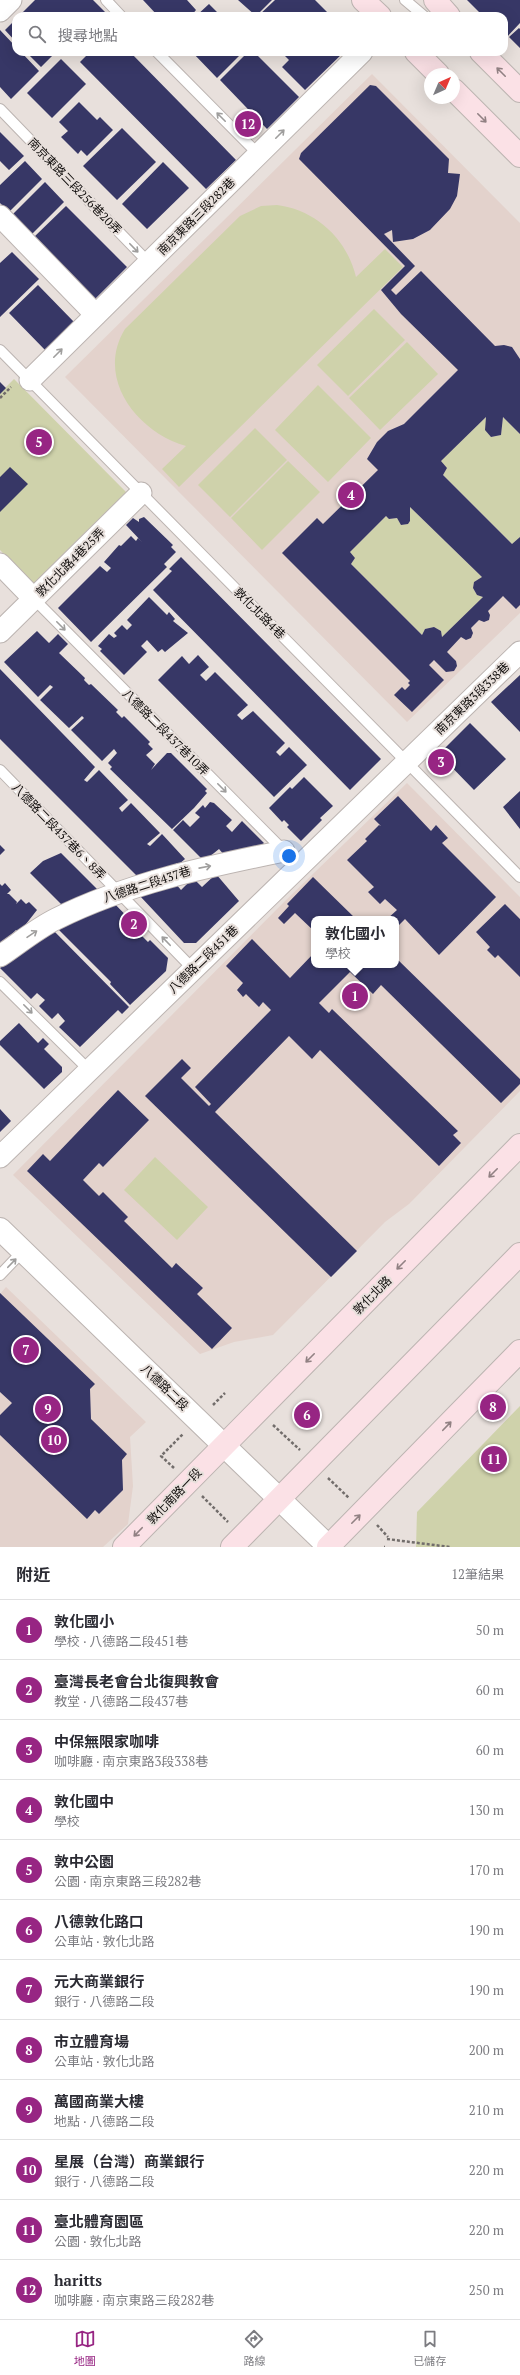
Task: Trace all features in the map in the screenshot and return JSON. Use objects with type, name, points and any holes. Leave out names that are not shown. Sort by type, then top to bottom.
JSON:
[{"type":"main road","points":[[363,0],[376,12]]},
{"type":"main road","points":[[435,0],[446,12]]},
{"type":"main road","points":[[420,56],[432,68]]},
{"type":"main road","points":[[485,56],[520,91]]},
{"type":"main road","points":[[460,96],[520,156]]},
{"type":"main road","name":"敦化北路","points":[[224,1444],[520,1145]]},
{"type":"main road","points":[[232,1547],[520,1254]]},
{"type":"main road","points":[[329,1547],[520,1351]]},
{"type":"main road","name":"敦化南路一段","points":[[124,1547],[224,1444]]},
{"type":"street","points":[[0,11],[11,0]]},
{"type":"street","name":"南京東路三段282巷","points":[[30,380],[358,56]]},
{"type":"street","points":[[0,216],[96,315]]},
{"type":"street","name":"敦化北路4巷25弄","points":[[0,632],[141,493]]},
{"type":"street","points":[[0,564],[34,598]]},
{"type":"street","name":"南京東路3段338巷","points":[[406,762],[520,652]]},
{"type":"street","name":"八德路二段451巷","points":[[0,1156],[406,762]]},
{"type":"street","name":"八德路二段437巷","points":[[0,956],[54,919],[119,892],[197,868],[284,851]]},
{"type":"street","name":"八德路二段","points":[[0,1228],[329,1547]]},
{"type":"lane","points":[[106,0],[117,12]]},
{"type":"lane","points":[[405,0],[419,12]]},
{"type":"lane","points":[[161,56],[259,155]]},
{"type":"lane","name":"南京東路三段256巷20弄","points":[[0,109],[149,263]]},
{"type":"lane","name":"敦化北路4巷","points":[[0,350],[520,877]]},
{"type":"lane","name":"八德路二段437巷10弄","points":[[34,598],[299,866]]},
{"type":"lane","name":"八德路二段437巷6、8弄","points":[[0,770],[193,969]]},
{"type":"lane","points":[[0,982],[89,1070]]},
{"type":"lane","points":[[0,1275],[23,1251]]},
{"type":"path","points":[[281,1432],[293,1443]]},
{"type":"path","points":[[327,1477],[346,1495]]},
{"type":"path","points":[[208,1502],[228,1522]]},
{"type":"path","points":[[387,1539],[450,1547]]},
{"type":"shaded area","points":[[372,74],[520,223],[520,613],[407,722],[65,377]]},
{"type":"shaded area","points":[[407,783],[520,897],[520,1091],[409,1204],[385,1222],[273,1335],[234,1342],[200,1354],[13,1175],[285,901]]},
{"type":"shaded area","points":[[6,1287],[146,1422],[130,1437],[133,1486],[128,1524],[103,1547],[0,1547],[0,1294]]},
{"type":"green space","points":[[277,205],[305,213],[328,229],[345,250],[352,263],[356,277],[385,249],[403,267],[179,487],[162,469],[186,446],[168,439],[152,429],[137,416],[126,401],[118,384],[115,366],[117,348],[125,329],[240,216],[261,206]]},
{"type":"green space","points":[[374,309],[405,340],[348,396],[317,365]]},
{"type":"green space","points":[[407,342],[438,374],[380,430],[349,398]]},
{"type":"green space","points":[[14,379],[126,492],[33,584],[0,550],[0,393]]},
{"type":"green space","points":[[318,385],[371,438],[328,482],[275,430]]},
{"type":"green space","points":[[486,417],[486,430],[491,437],[501,435],[503,417],[520,434],[520,537],[512,544],[443,475],[447,468],[441,461]]},
{"type":"green space","points":[[255,428],[287,460],[230,517],[198,485]]},
{"type":"green space","points":[[288,461],[320,492],[262,550],[231,518]]},
{"type":"green space","points":[[410,507],[482,577],[474,582],[473,588],[477,595],[483,597],[442,637],[441,631],[434,627],[425,629],[422,635],[351,564],[355,558],[350,552],[386,516],[389,519],[397,518],[401,525],[408,524],[410,521]]},
{"type":"green space","points":[[155,1157],[208,1207],[177,1240],[124,1190]]},
{"type":"green space","points":[[520,1406],[520,1547],[416,1547],[417,1512]]},
{"type":"building","points":[[35,0],[93,0],[105,12],[23,12]]},
{"type":"building","points":[[143,0],[187,0],[196,10],[194,12],[154,12]]},
{"type":"building","points":[[238,0],[272,0],[260,12],[252,12]]},
{"type":"building","points":[[275,0],[315,0],[327,12],[262,12]]},
{"type":"building","points":[[467,0],[520,0],[520,23],[508,36],[508,12],[479,12]]},
{"type":"building","points":[[209,4],[217,12],[200,12]]},
{"type":"building","points":[[12,23],[12,38],[5,30]]},
{"type":"building","points":[[519,28],[520,29],[520,48],[509,37]]},
{"type":"building","points":[[0,30],[12,43],[12,56],[25,56],[39,71],[11,99],[0,87]]},
{"type":"building","points":[[30,56],[52,56],[41,67]]},
{"type":"building","points":[[86,56],[134,56],[236,160],[206,189],[80,62]]},
{"type":"building","points":[[196,56],[239,56],[217,78]]},
{"type":"building","points":[[244,56],[258,56],[299,97],[267,129],[220,80]]},
{"type":"building","points":[[285,56],[340,56],[305,90],[282,67],[289,60]]},
{"type":"building","points":[[61,59],[86,84],[52,118],[27,93]]},
{"type":"building","points":[[370,85],[376,86],[449,159],[448,173],[460,174],[457,196],[450,209],[430,230],[413,239],[393,242],[392,230],[384,234],[415,266],[391,290],[396,295],[421,271],[495,346],[504,345],[512,347],[520,359],[520,434],[503,417],[501,435],[491,437],[485,430],[486,417],[441,461],[447,468],[443,475],[512,544],[520,537],[520,605],[516,609],[503,596],[488,611],[490,615],[489,620],[484,622],[479,620],[471,628],[473,633],[471,638],[466,640],[461,637],[447,652],[456,661],[457,666],[454,671],[446,672],[434,660],[429,665],[444,680],[412,712],[394,695],[402,687],[405,690],[410,685],[408,683],[410,681],[282,553],[317,518],[323,524],[378,470],[367,459],[377,442],[388,431],[404,424],[458,370],[401,314],[381,290],[405,266],[299,159],[301,153]],"holes":[[[410,507],[482,577],[474,582],[473,588],[477,595],[483,597],[442,637],[441,631],[434,627],[425,629],[422,635],[351,564],[355,558],[350,552],[386,516],[389,519],[397,518],[401,525],[408,524],[410,521]]]},
{"type":"building","points":[[79,102],[97,120],[100,117],[113,130],[87,156],[81,150],[78,154],[61,137],[68,131],[59,122]]},
{"type":"building","points":[[122,128],[156,162],[117,200],[83,166]]},
{"type":"building","points":[[0,132],[24,156],[9,170],[0,161]]},
{"type":"building","points":[[25,161],[42,179],[9,212],[0,203],[0,185]]},
{"type":"building","points":[[163,162],[189,188],[147,229],[122,204]]},
{"type":"building","points":[[45,182],[64,202],[28,238],[8,219]]},
{"type":"building","points":[[66,206],[127,267],[94,300],[33,238]]},
{"type":"building","points":[[12,252],[39,279],[0,317],[0,263]]},
{"type":"building","points":[[38,285],[74,322],[45,350],[9,313]]},
{"type":"building","points":[[0,382],[6,388],[0,394]]},
{"type":"building","points":[[10,467],[28,484],[0,512],[0,477]]},
{"type":"building","points":[[144,517],[173,545],[171,547],[176,552],[164,564],[167,567],[91,642],[58,608],[100,566],[107,572],[111,568],[104,562],[119,545],[121,546],[131,536],[136,541],[138,538],[142,542],[126,525],[133,518],[139,522],[139,519]]},
{"type":"building","points":[[181,557],[381,759],[350,790],[153,590],[172,571],[169,569]]},
{"type":"building","points":[[149,597],[167,615],[169,612],[175,619],[173,621],[188,633],[165,652],[162,649],[158,652],[147,640],[141,646],[147,652],[124,675],[100,651],[102,649],[98,646],[109,634],[114,638],[117,636],[114,633],[122,625],[127,630],[132,625],[127,620]]},
{"type":"building","points":[[37,631],[49,643],[58,634],[68,644],[59,653],[85,678],[84,680],[89,685],[91,684],[118,710],[116,712],[122,718],[124,716],[150,742],[148,744],[153,749],[146,755],[155,764],[151,770],[167,753],[171,753],[207,789],[205,791],[207,793],[194,808],[172,829],[110,769],[112,767],[108,763],[117,753],[114,749],[102,761],[71,730],[84,718],[82,716],[69,728],[40,700],[53,687],[50,685],[38,697],[4,662]]},
{"type":"building","points":[[198,655],[209,667],[200,675],[206,681],[215,672],[248,705],[237,715],[242,720],[253,711],[285,743],[276,752],[280,756],[289,747],[307,765],[274,797],[158,680],[182,656],[189,664]]},
{"type":"building","points":[[0,669],[95,767],[84,780],[87,782],[99,770],[128,800],[119,808],[122,812],[131,803],[160,833],[147,844],[150,846],[162,834],[185,859],[178,865],[177,863],[173,866],[165,867],[154,872],[152,870],[148,874],[138,877],[0,739]]},
{"type":"building","points":[[520,675],[520,732],[491,702]]},
{"type":"building","points":[[470,723],[506,759],[474,790],[439,754]]},
{"type":"building","points":[[304,777],[333,806],[320,818],[322,820],[301,841],[287,827],[289,825],[284,820],[282,822],[269,808],[290,787],[292,789]]},
{"type":"building","points":[[520,791],[520,829],[503,807]]},
{"type":"building","points":[[398,796],[431,831],[436,825],[448,838],[442,843],[496,897],[439,955],[405,919],[399,925],[399,916],[390,916],[397,910],[385,899],[380,904],[368,892],[374,887],[347,860],[367,841],[365,839],[379,825],[381,826],[374,819]]},
{"type":"building","points":[[210,802],[214,803],[232,820],[226,826],[232,832],[242,821],[264,843],[259,849],[225,856],[219,849],[204,861],[173,830],[183,820],[190,827],[200,817],[195,813],[203,805],[205,808]]},
{"type":"building","points":[[0,845],[5,850],[0,855]]},
{"type":"building","points":[[61,853],[99,891],[64,907],[30,873],[43,861]]},
{"type":"building","points":[[216,874],[239,901],[196,943],[184,943],[140,896],[175,883],[181,890],[193,878],[202,887]]},
{"type":"building","points":[[313,877],[353,916],[311,916],[311,928],[295,913],[284,924],[278,918],[289,906],[287,904]]},
{"type":"building","points":[[5,883],[11,890],[7,894],[9,894],[17,902],[16,904],[21,899],[26,904],[29,902],[37,910],[19,933],[16,930],[2,944],[0,942],[0,884],[2,886]]},
{"type":"building","points":[[110,899],[144,934],[142,936],[148,942],[150,940],[168,958],[166,971],[130,1005],[110,984],[111,982],[56,927]]},
{"type":"building","points":[[505,904],[520,919],[520,977],[498,955],[495,958],[487,950],[490,947],[476,932]]},
{"type":"building","points":[[53,930],[129,1007],[122,1014],[118,1010],[80,1047],[59,1027],[65,1021],[58,1013],[52,1019],[39,1006],[45,1000],[37,993],[31,999],[0,968]]},
{"type":"building","points":[[252,939],[290,978],[311,956],[311,968],[399,968],[399,961],[520,1079],[520,1084],[501,1103],[381,985],[373,994],[350,972],[319,1003],[329,1013],[332,1009],[458,1131],[453,1135],[461,1143],[439,1166],[320,1050],[312,1059],[289,1036],[215,1112],[357,1251],[331,1277],[145,1096],[182,1059],[191,1068],[181,1078],[209,1106],[211,1104],[195,1087],[271,1010],[263,1002],[259,1007],[246,994],[243,997],[237,990],[243,983],[226,966]]},
{"type":"building","points":[[19,1023],[38,1043],[43,1038],[49,1044],[44,1049],[62,1067],[62,1072],[44,1089],[0,1045],[0,1041]]},
{"type":"building","points":[[118,1090],[149,1120],[103,1167],[99,1163],[83,1180],[99,1196],[103,1192],[128,1217],[124,1221],[172,1268],[176,1263],[203,1288],[197,1294],[232,1328],[212,1349],[27,1171],[43,1154],[50,1161]]},
{"type":"building","points":[[0,1109],[11,1121],[0,1132]]},
{"type":"building","points":[[0,1293],[95,1384],[90,1389],[91,1419],[127,1454],[122,1460],[123,1490],[99,1514],[95,1510],[87,1519],[0,1435],[0,1415],[12,1403],[0,1392]]},
{"type":"place","name":"haritts","points":[[248,124]]},
{"type":"place","name":"敦中公園","points":[[39,442]]},
{"type":"place","name":"敦化國中","points":[[351,495]]},
{"type":"place","name":"中保無限家咖啡","points":[[441,762]]},
{"type":"place","name":"臺灣長老會台北復興教會","points":[[134,924]]},
{"type":"place","name":"敦化國小","points":[[355,996]]},
{"type":"place","name":"元大商業銀行","points":[[26,1350]]},
{"type":"place","name":"市立體育場","points":[[493,1407]]},
{"type":"place","name":"萬國商業大樓","points":[[48,1409]]},
{"type":"place","name":"八德敦化路口","points":[[307,1415]]},
{"type":"place","name":"星展（台灣）商業銀行","points":[[54,1440]]},
{"type":"place","name":"臺北體育園區","points":[[494,1459]]}]
